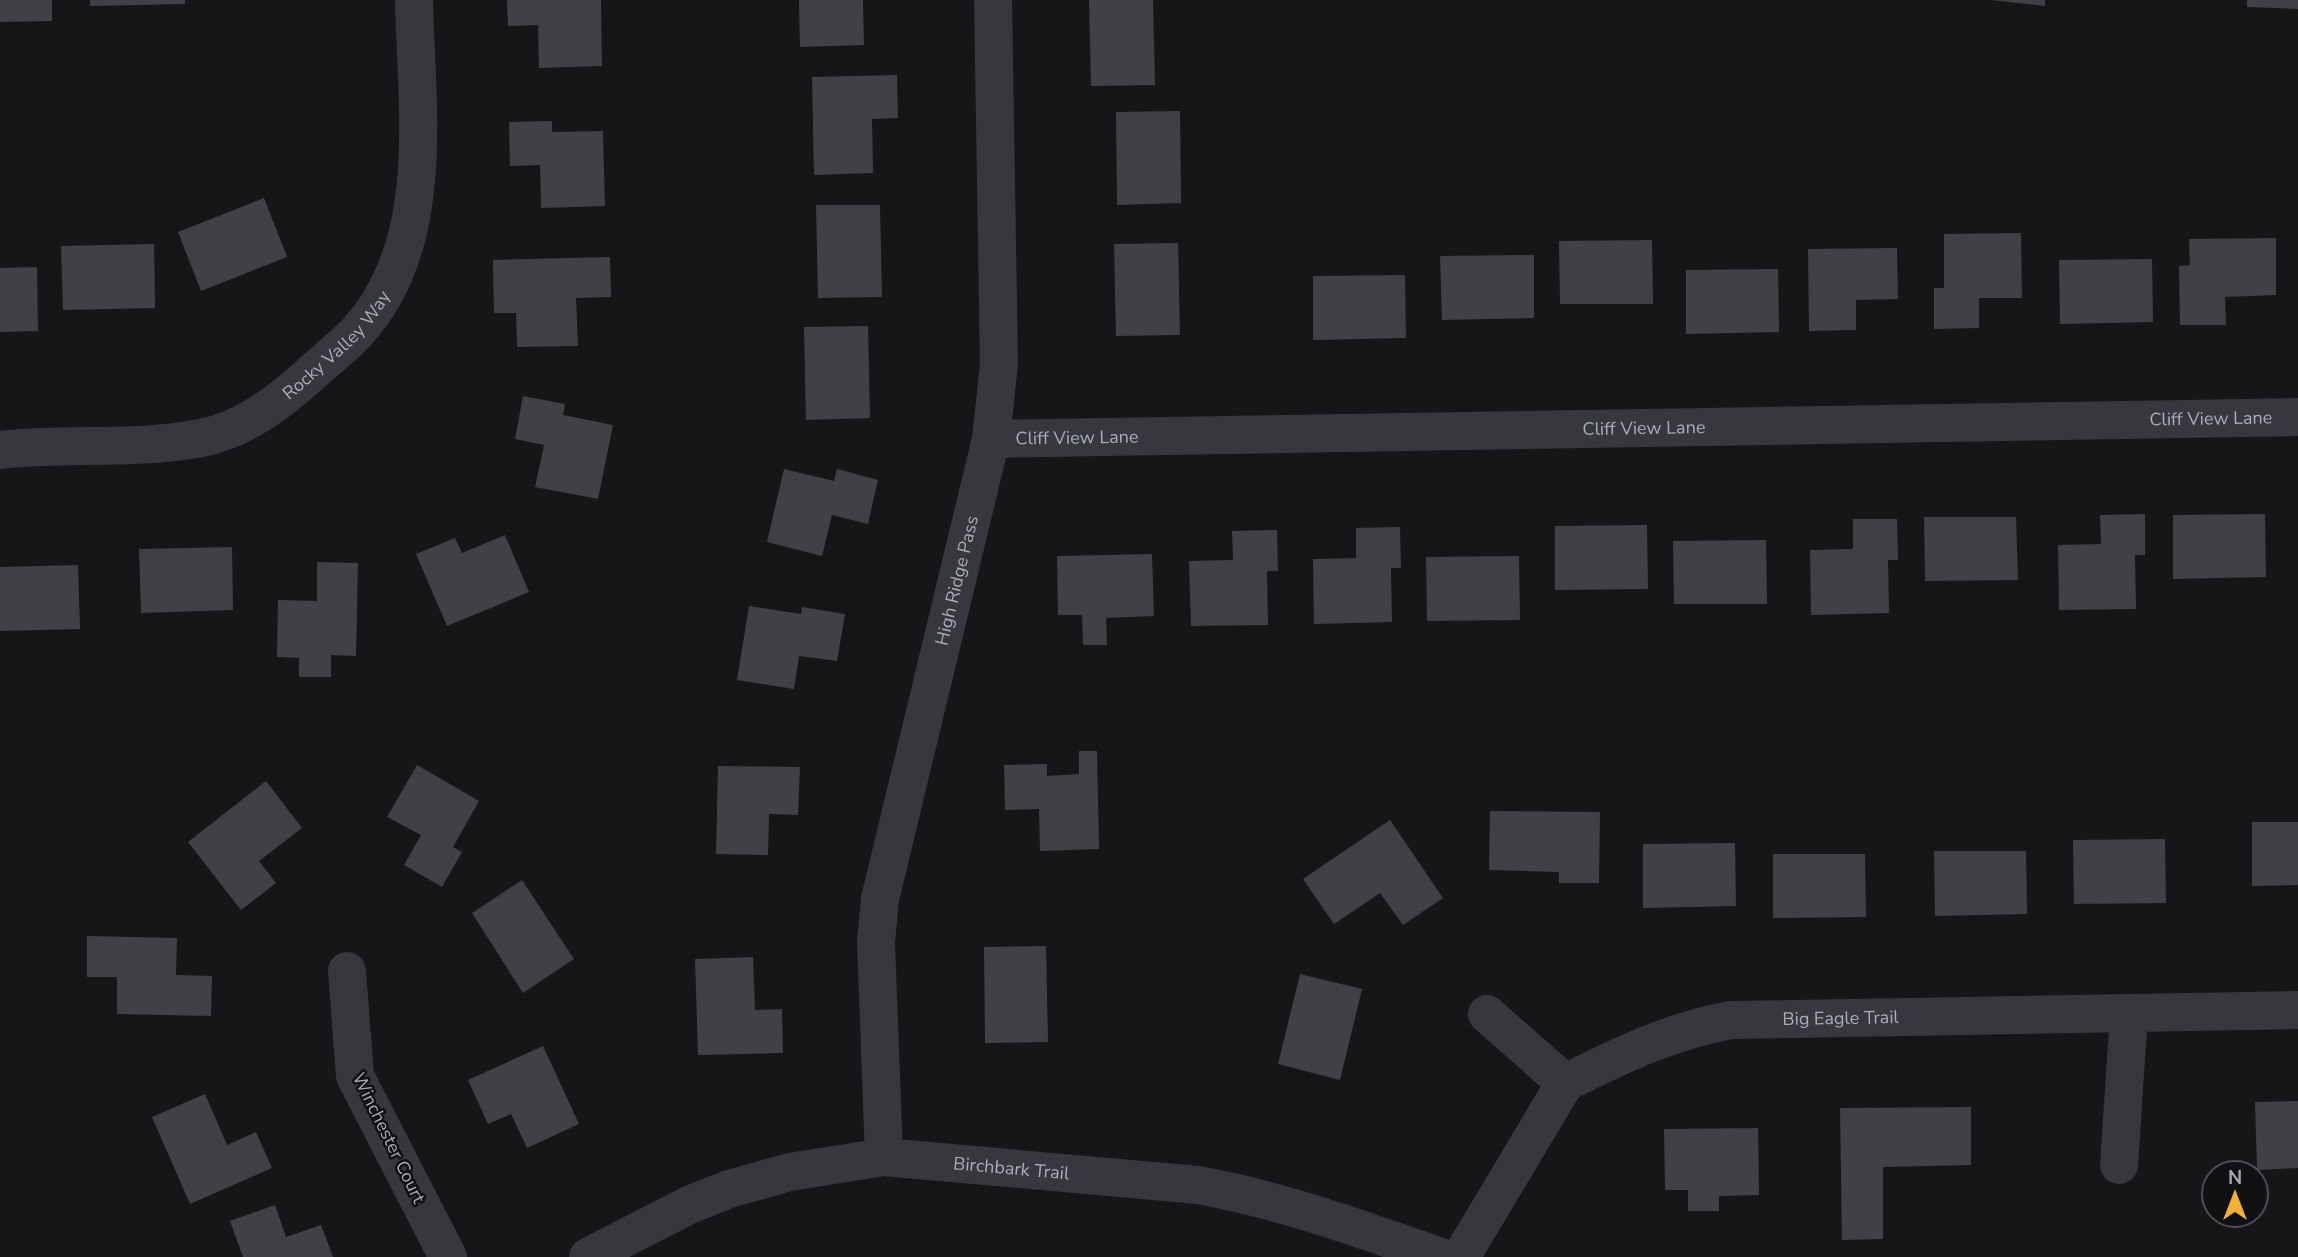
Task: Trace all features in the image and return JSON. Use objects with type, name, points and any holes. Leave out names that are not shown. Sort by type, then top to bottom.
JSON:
[{"type":"street","name":"Rocky Valley Way","points":[[0,450],[139,447],[204,437],[255,418],[278,404],[358,331],[396,267],[409,228],[415,190],[414,0]]},
{"type":"street","name":"High Ridge Pass","points":[[884,1157],[876,942],[880,899],[991,439],[999,364],[993,0]]},
{"type":"street","name":"Cliff View Lane","points":[[991,439],[2298,417]]},
{"type":"street","name":"Winchester Court","points":[[347,971],[355,1076],[448,1257]]},
{"type":"street","name":"Big Eagle Trail","points":[[1565,1083],[1644,1044],[1696,1026],[1731,1020],[2298,1010]]},
{"type":"street","points":[[2119,1166],[2129,1013]]},
{"type":"street","points":[[1461,1257],[1565,1083],[1487,1014]]},
{"type":"street","name":"Birchbark Trail","points":[[588,1257],[689,1205],[729,1189],[790,1172],[884,1157],[1198,1185],[1233,1191],[1300,1207],[1441,1257]]},
{"type":"building","points":[[0,0],[52,0],[52,21],[0,22]]},
{"type":"building","points":[[90,0],[185,0],[185,4],[90,6]]},
{"type":"building","points":[[507,0],[601,0],[602,66],[539,68],[538,25],[508,26]]},
{"type":"building","points":[[799,0],[863,0],[864,45],[800,47]]},
{"type":"building","points":[[1089,0],[1153,0],[1155,85],[1091,86]]},
{"type":"building","points":[[1991,0],[2045,0],[2045,6]]},
{"type":"building","points":[[2247,0],[2298,0],[2298,9],[2247,7]]},
{"type":"building","points":[[897,75],[898,118],[872,119],[873,173],[814,175],[812,77]]},
{"type":"building","points":[[1180,111],[1181,203],[1117,205],[1116,112]]},
{"type":"building","points":[[552,121],[552,132],[603,131],[605,206],[541,208],[540,165],[510,166],[509,122]]},
{"type":"building","points":[[264,198],[287,257],[201,291],[178,232]]},
{"type":"building","points":[[816,205],[880,205],[882,297],[818,298]]},
{"type":"building","points":[[2021,233],[2022,298],[1979,298],[1979,328],[1934,329],[1934,288],[1944,288],[1944,234]]},
{"type":"building","points":[[2276,238],[2276,295],[2225,297],[2226,325],[2180,325],[2179,266],[2190,265],[2189,239]]},
{"type":"building","points":[[1652,240],[1653,304],[1560,304],[1559,241]]},
{"type":"building","points":[[1178,243],[1180,335],[1116,336],[1114,244]]},
{"type":"building","points":[[154,244],[155,308],[63,310],[61,246]]},
{"type":"building","points":[[1897,248],[1898,299],[1856,300],[1856,330],[1809,331],[1808,249]]},
{"type":"building","points":[[1534,255],[1534,318],[1442,320],[1440,256]]},
{"type":"building","points":[[610,257],[611,297],[576,298],[578,346],[517,347],[516,313],[494,313],[493,260]]},
{"type":"building","points":[[2152,259],[2153,322],[2060,324],[2059,260]]},
{"type":"building","points":[[37,267],[38,331],[0,332],[0,268]]},
{"type":"building","points":[[1778,269],[1779,332],[1686,334],[1686,270]]},
{"type":"building","points":[[1405,275],[1406,338],[1313,340],[1313,276]]},
{"type":"building","points":[[868,326],[870,418],[806,420],[804,327]]},
{"type":"building","points":[[523,396],[565,404],[563,415],[613,425],[598,499],[535,487],[544,445],[515,439]]},
{"type":"building","points":[[784,469],[834,481],[837,469],[878,480],[868,524],[832,515],[822,556],[767,542]]},
{"type":"building","points":[[2145,514],[2145,555],[2135,555],[2136,609],[2059,610],[2058,545],[2101,544],[2100,515]]},
{"type":"building","points":[[2265,514],[2266,577],[2173,579],[2173,515]]},
{"type":"building","points":[[1924,517],[2016,517],[2018,580],[1925,581]]},
{"type":"building","points":[[1853,519],[1897,519],[1898,560],[1888,560],[1889,613],[1811,615],[1810,550],[1853,549]]},
{"type":"building","points":[[1647,525],[1648,589],[1555,590],[1555,526]]},
{"type":"building","points":[[1400,527],[1401,568],[1391,568],[1392,622],[1314,624],[1313,559],[1356,558],[1356,528]]},
{"type":"building","points":[[1277,530],[1278,571],[1267,571],[1268,625],[1191,626],[1189,561],[1233,560],[1232,531]]},
{"type":"building","points":[[505,535],[529,592],[447,626],[416,554],[455,538],[462,553]]},
{"type":"building","points":[[1766,540],[1767,604],[1674,604],[1673,541]]},
{"type":"building","points":[[232,547],[233,610],[141,613],[139,549]]},
{"type":"building","points":[[1152,554],[1154,616],[1106,618],[1107,645],[1083,645],[1082,615],[1058,615],[1057,556]]},
{"type":"building","points":[[1519,556],[1520,620],[1427,621],[1426,557]]},
{"type":"building","points":[[317,562],[358,563],[356,656],[331,655],[331,677],[299,677],[299,658],[277,657],[278,600],[317,601]]},
{"type":"building","points":[[78,565],[80,629],[0,631],[0,567]]},
{"type":"building","points":[[749,606],[801,614],[802,607],[845,614],[837,661],[799,656],[794,689],[737,680]]},
{"type":"building","points":[[1079,751],[1097,751],[1099,849],[1040,851],[1039,809],[1005,810],[1004,765],[1047,764],[1047,776],[1079,774]]},
{"type":"building","points":[[417,765],[479,801],[453,847],[462,852],[442,887],[404,865],[421,835],[387,817]]},
{"type":"building","points":[[718,766],[800,767],[798,815],[769,814],[768,855],[716,854]]},
{"type":"building","points":[[266,781],[302,828],[259,861],[276,883],[241,910],[188,842]]},
{"type":"building","points":[[1490,811],[1600,812],[1599,883],[1559,883],[1559,872],[1489,870]]},
{"type":"building","points":[[1390,820],[1443,898],[1403,925],[1380,893],[1334,924],[1303,879]]},
{"type":"building","points":[[2252,822],[2298,822],[2298,885],[2252,886]]},
{"type":"building","points":[[2165,839],[2166,903],[2074,904],[2073,840]]},
{"type":"building","points":[[1735,843],[1736,906],[1643,908],[1643,844]]},
{"type":"building","points":[[1934,851],[2026,851],[2027,914],[1935,916]]},
{"type":"building","points":[[1773,854],[1865,854],[1866,917],[1773,918]]},
{"type":"building","points":[[522,880],[574,959],[523,993],[472,913]]},
{"type":"building","points":[[87,936],[177,938],[176,975],[212,976],[211,1016],[117,1014],[117,977],[87,977]]},
{"type":"building","points":[[1046,946],[1048,1042],[985,1043],[984,947]]},
{"type":"building","points":[[753,957],[755,1010],[782,1009],[783,1053],[698,1055],[695,959]]},
{"type":"building","points":[[1300,974],[1362,989],[1340,1080],[1278,1064]]},
{"type":"building","points":[[543,1046],[579,1124],[527,1148],[511,1114],[488,1124],[468,1080]]},
{"type":"building","points":[[205,1094],[227,1145],[256,1132],[272,1168],[190,1204],[152,1117]]},
{"type":"building","points":[[2298,1101],[2298,1168],[2270,1169],[2270,1159],[2257,1159],[2255,1102]]},
{"type":"building","points":[[1971,1107],[1971,1165],[1883,1167],[1883,1239],[1842,1240],[1840,1108]]},
{"type":"building","points":[[1758,1128],[1759,1195],[1719,1196],[1719,1211],[1688,1211],[1688,1190],[1665,1190],[1664,1129]]},
{"type":"building","points":[[275,1205],[286,1237],[321,1225],[333,1257],[243,1257],[230,1221]]}]
